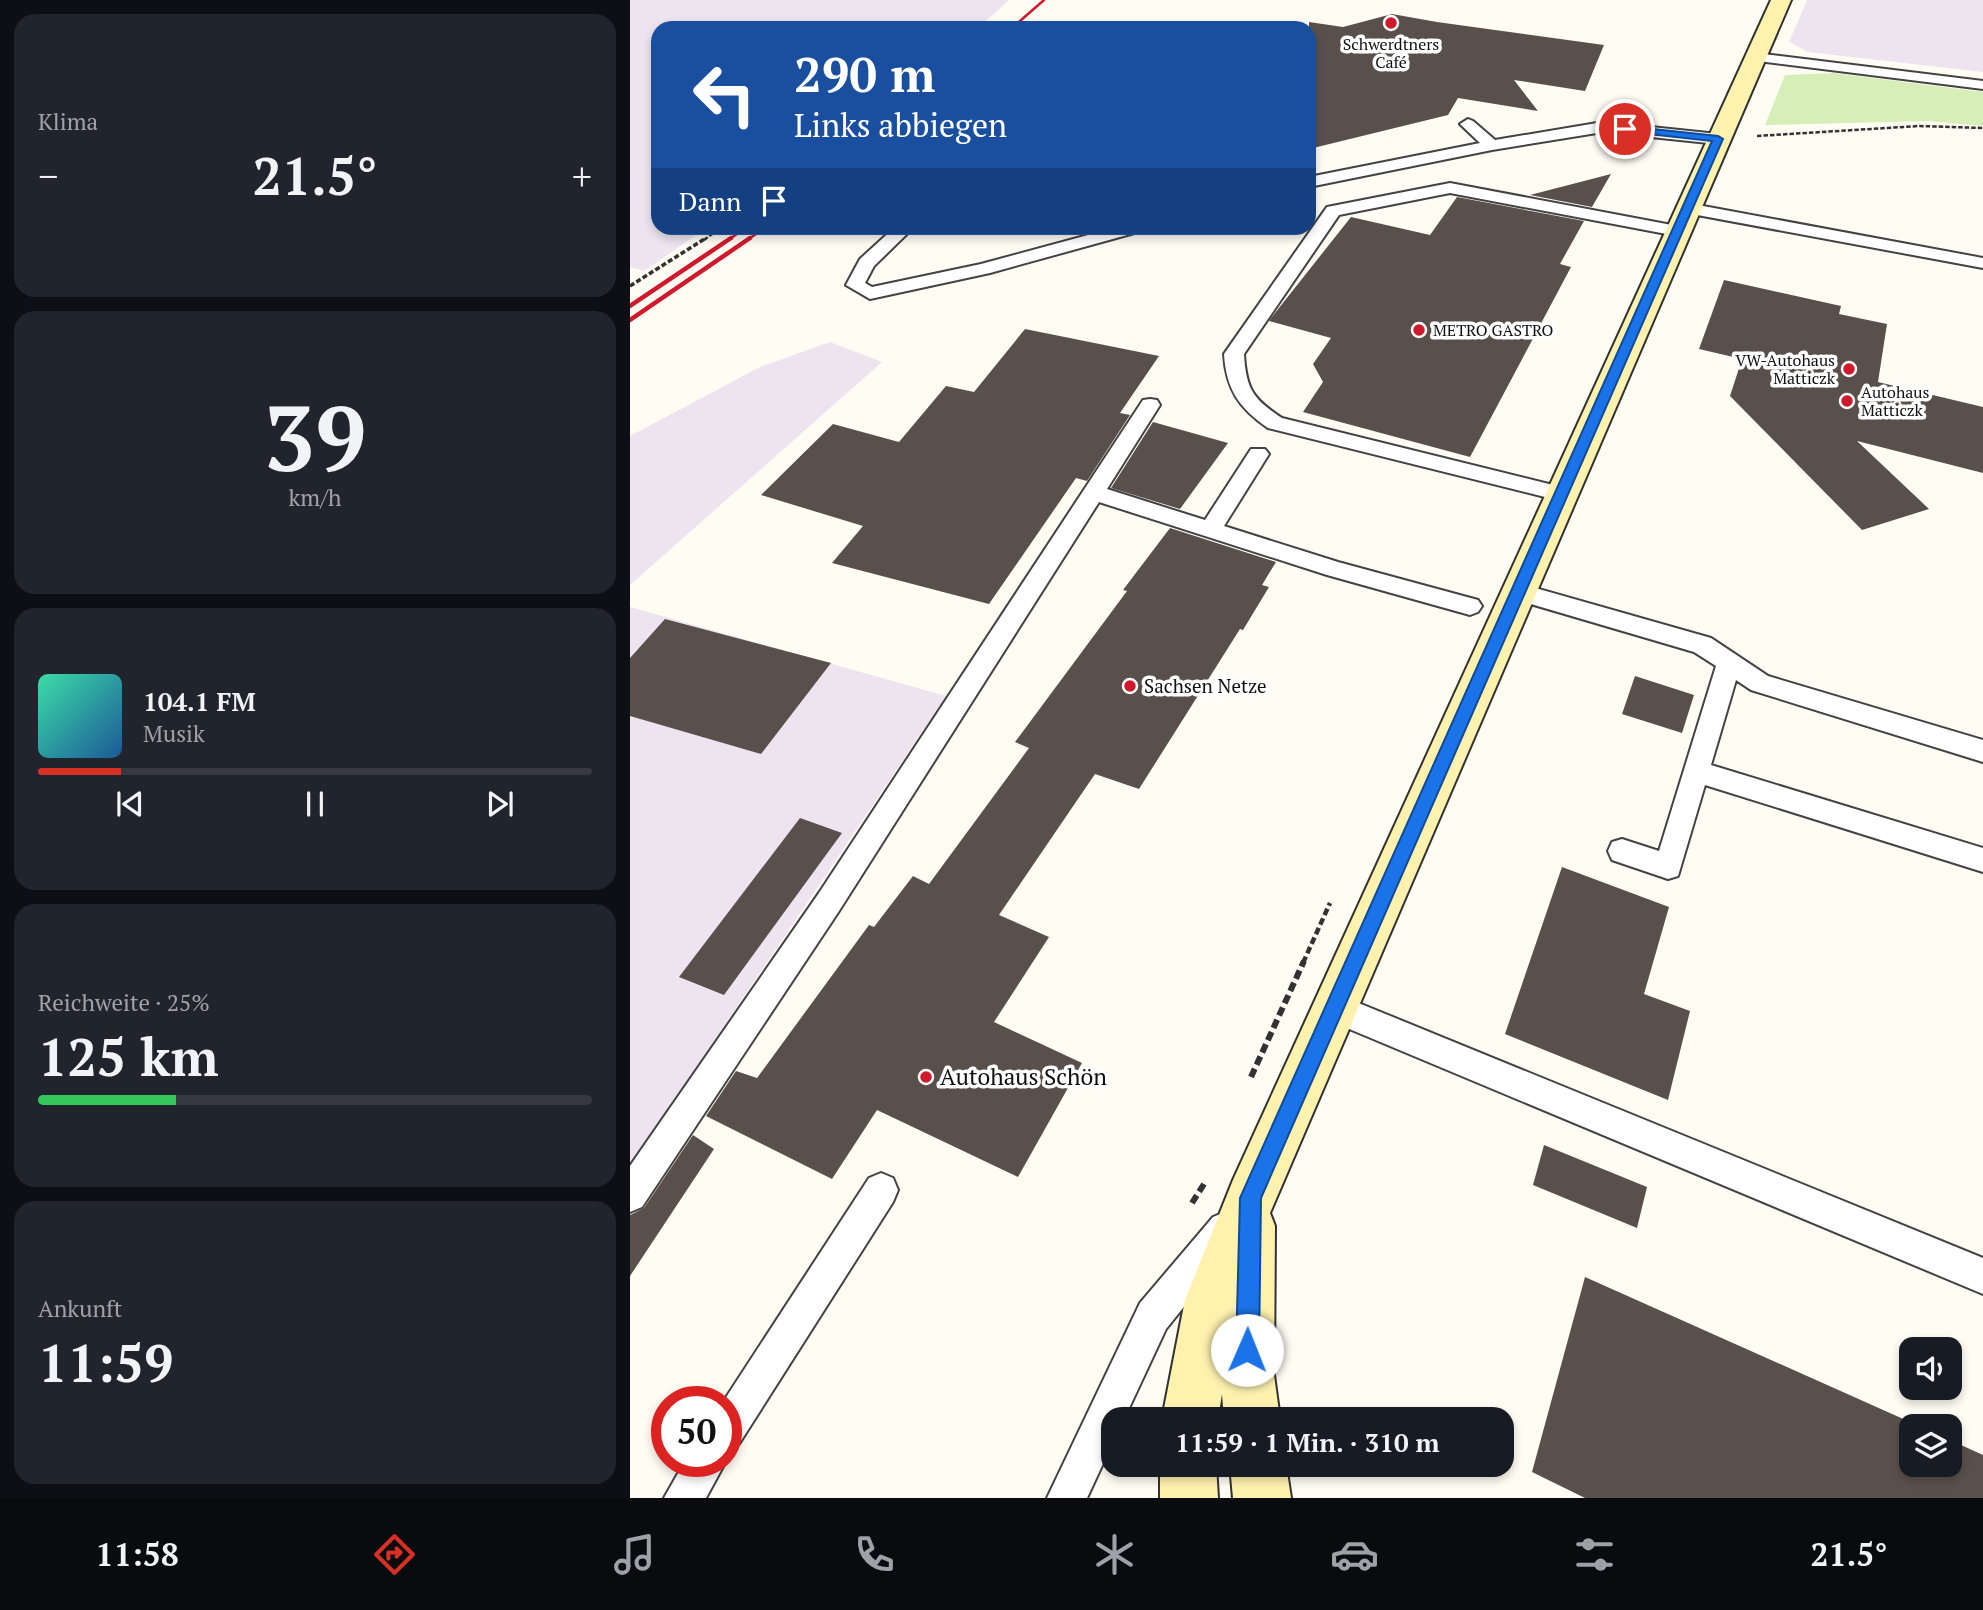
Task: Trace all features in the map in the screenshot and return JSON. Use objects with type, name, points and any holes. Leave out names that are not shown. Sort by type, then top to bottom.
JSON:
[{"type":"main road","points":[[1193,1407],[1211,1300],[1251,1198],[1781,0]]},
{"type":"main road","points":[[1251,1198],[1247,1375],[1251,1407]]},
{"type":"main road","points":[[1188,1477],[1188,1498]]},
{"type":"main road","points":[[1259,1477],[1262,1498]]},
{"type":"lane","points":[[1755,57],[1983,85]]},
{"type":"lane","points":[[1468,124],[1492,145]]},
{"type":"lane","points":[[1316,181],[1492,145],[1603,127],[1718,139]]},
{"type":"lane","points":[[1561,494],[1275,423],[1249,406],[1234,379],[1234,354],[1333,211],[1450,188],[1983,263]]},
{"type":"lane","points":[[896,235],[866,262],[855,285],[870,293],[984,269],[1107,235]]},
{"type":"lane","points":[[630,1195],[829,901],[1150,405]]},
{"type":"lane","points":[[1210,529],[1258,454]]},
{"type":"lane","points":[[1095,493],[1210,529],[1331,576],[1470,606]]},
{"type":"lane","points":[[1518,592],[1702,645],[1760,683],[1983,751]]},
{"type":"lane","points":[[1622,851],[1668,867],[1729,663]]},
{"type":"lane","points":[[1696,771],[1983,860]]},
{"type":"lane","points":[[1334,1008],[1983,1276]]},
{"type":"lane","points":[[742,1407],[881,1190]]},
{"type":"lane","points":[[1067,1498],[1153,1316],[1251,1198]]},
{"type":"lane","points":[[684,1498],[697,1477]]},
{"type":"path","points":[[1718,139],[1919,126],[1983,128]]},
{"type":"path","points":[[630,286],[711,235]]},
{"type":"shaded area","points":[[630,0],[1009,0],[986,21],[651,21],[651,235],[697,235],[644,271],[630,267]]},
{"type":"shaded area","points":[[1807,0],[1983,0],[1983,72],[1808,52],[1789,42]]},
{"type":"shaded area","points":[[830,342],[882,362],[630,585],[630,436],[760,367]]},
{"type":"shaded area","points":[[630,607],[946,696],[630,1166]]},
{"type":"green space","points":[[1833,73],[1983,92],[1983,126],[1928,121],[1765,125],[1785,75]]},
{"type":"building","points":[[1392,14],[1604,45],[1585,91],[1514,80],[1538,111],[1458,98],[1448,115],[1316,147],[1316,23],[1343,27]]},
{"type":"building","points":[[1611,174],[1592,207],[1530,195]]},
{"type":"building","name":"METRO GASTRO","points":[[1457,197],[1584,221],[1560,264],[1571,267],[1470,457],[1303,412],[1323,382],[1313,364],[1331,338],[1269,321],[1271,318],[1351,217],[1430,235]]},
{"type":"building","name":"Autohaus Matticzk","points":[[1724,280],[1841,306],[1839,314],[1887,324],[1878,382],[1983,407],[1983,473],[1857,441],[1929,509],[1862,530],[1730,396],[1742,359],[1699,349]]},
{"type":"building","points":[[1025,329],[1159,356],[1120,413],[1130,415],[1087,481],[1076,478],[989,604],[832,563],[863,526],[761,495],[833,424],[899,442],[946,386],[974,392]]},
{"type":"building","points":[[1153,422],[1228,443],[1180,509],[1111,488]]},
{"type":"building","points":[[1170,528],[1276,562],[1262,585],[1269,587],[1139,789],[1095,774],[999,915],[1049,937],[994,1022],[1082,1063],[1018,1177],[877,1110],[832,1179],[706,1116],[736,1071],[757,1078],[869,925],[874,927],[913,876],[929,884],[1029,748],[1015,742],[1127,591],[1123,590]]},
{"type":"building","points":[[665,619],[831,663],[761,754],[630,716],[630,658]]},
{"type":"building","points":[[1635,676],[1694,695],[1682,733],[1622,714]]},
{"type":"building","points":[[800,818],[842,833],[724,995],[679,977]]},
{"type":"building","points":[[1562,867],[1669,907],[1644,994],[1690,1011],[1668,1100],[1505,1034]]},
{"type":"building","points":[[693,1135],[714,1149],[630,1276],[630,1215],[644,1208]]},
{"type":"building","points":[[1544,1145],[1647,1187],[1637,1228],[1533,1185]]},
{"type":"building","points":[[1585,1277],[1899,1417],[1899,1477],[1962,1477],[1962,1445],[1983,1455],[1983,1498],[1585,1498],[1532,1472]]},
{"type":"railway","points":[[1020,21],[1044,0]]},
{"type":"railway","points":[[731,238],[736,235]]},
{"type":"railway","points":[[750,238],[754,235]]},
{"type":"railway","points":[[630,306],[731,238]]},
{"type":"railway","points":[[630,320],[750,238]]},
{"type":"place","name":"Schwerdtners Café","points":[[1391,23]]},
{"type":"place","name":"METRO GASTRO","points":[[1419,330]]},
{"type":"place","name":"VW-Autohaus Matticzk","points":[[1849,369]]},
{"type":"place","name":"Autohaus Matticzk","points":[[1847,401]]},
{"type":"place","name":"Sachsen Netze","points":[[1130,686]]},
{"type":"place","name":"Autohaus Schön","points":[[926,1077]]},
{"type":"route","points":[[1247,1350],[1251,1198],[1718,139],[1625,129]]}]
